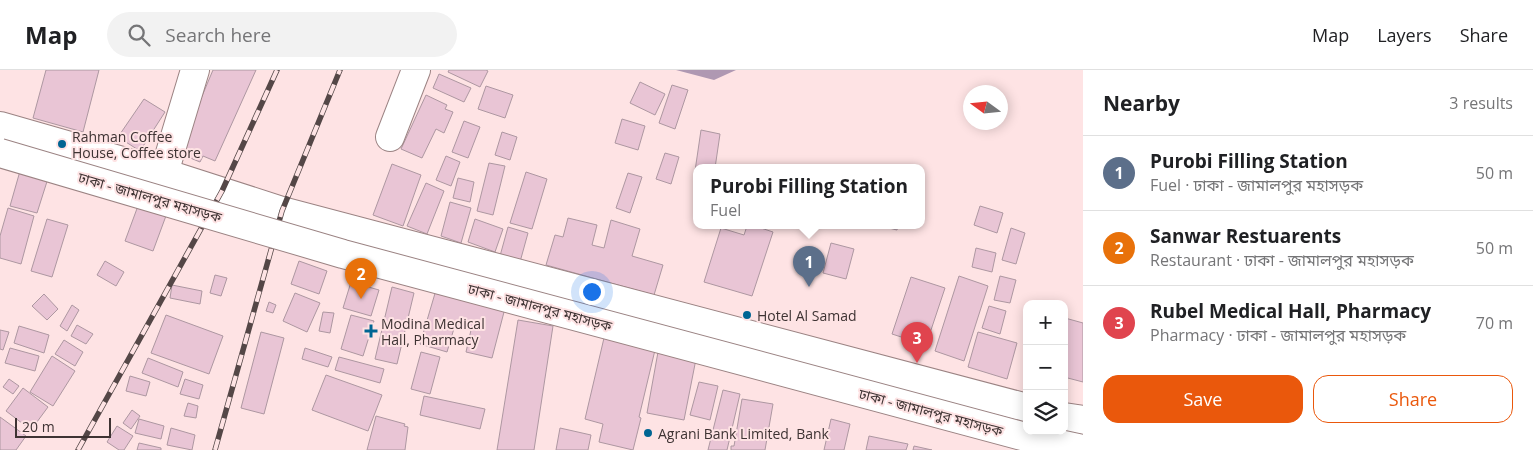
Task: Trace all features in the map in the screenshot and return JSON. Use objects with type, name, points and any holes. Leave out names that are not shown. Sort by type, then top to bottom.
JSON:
[{"type":"main road","points":[[164,173],[195,70]]},
{"type":"main road","points":[[390,137],[416,70]]},
{"type":"main road","points":[[0,126],[164,173],[292,213],[1023,407]]},
{"type":"main road","name":"ঢাকা - জামালপুর মহাসড়ক","points":[[0,153],[362,259],[1022,436],[1083,449]]},
{"type":"main road","points":[[1068,417],[1083,420]]},
{"type":"main road","points":[[1037,450],[1040,435]]},
{"type":"shaded area","points":[[676,70],[736,70],[714,80]]},
{"type":"building","points":[[46,70],[99,70],[83,132],[33,118]]},
{"type":"building","points":[[213,70],[256,70],[215,161],[203,156],[200,162],[178,153]]},
{"type":"building","points":[[449,70],[488,71],[480,87],[448,72]]},
{"type":"building","points":[[439,74],[471,88],[464,102],[433,88]]},
{"type":"building","points":[[640,82],[665,94],[655,115],[630,103]]},
{"type":"building","points":[[672,85],[688,90],[675,129],[659,123]]},
{"type":"building","points":[[486,86],[513,95],[505,118],[478,109]]},
{"type":"building","points":[[426,95],[447,105],[445,109],[453,112],[444,133],[436,129],[422,158],[401,149]]},
{"type":"building","points":[[144,99],[165,112],[140,151],[118,137]]},
{"type":"building","points":[[622,119],[645,126],[638,150],[615,143]]},
{"type":"building","points":[[464,121],[480,127],[468,158],[452,152]]},
{"type":"building","points":[[701,130],[720,134],[716,164],[696,164]]},
{"type":"building","points":[[502,132],[517,137],[510,160],[495,155]]},
{"type":"building","points":[[665,153],[679,157],[671,184],[656,179]]},
{"type":"building","points":[[446,156],[460,162],[451,186],[436,180]]},
{"type":"building","points":[[489,163],[505,166],[493,215],[477,211]]},
{"type":"building","points":[[22,164],[50,172],[37,213],[10,206]]},
{"type":"building","points":[[392,164],[421,175],[403,226],[373,215]]},
{"type":"building","points":[[526,172],[547,179],[532,229],[510,223]]},
{"type":"building","points":[[628,173],[642,177],[630,213],[616,208]]},
{"type":"building","points":[[458,178],[474,182],[470,202],[453,198]]},
{"type":"building","points":[[426,183],[444,191],[427,234],[407,226]]},
{"type":"building","points":[[142,195],[170,205],[153,251],[125,241]]},
{"type":"building","points":[[450,202],[471,208],[461,243],[441,236]]},
{"type":"building","points":[[980,206],[1003,213],[997,233],[974,225]]},
{"type":"building","points":[[8,208],[34,216],[21,264],[0,258],[0,236]]},
{"type":"building","points":[[568,218],[597,225],[592,245],[604,248],[611,220],[640,229],[632,256],[663,265],[654,295],[546,265],[555,235],[563,237]]},
{"type":"building","points":[[47,219],[68,225],[52,277],[31,271]]},
{"type":"building","points":[[475,219],[503,229],[495,252],[468,242]]},
{"type":"building","points":[[508,227],[528,233],[520,262],[500,256]]},
{"type":"building","points":[[1011,228],[1025,233],[1016,264],[1002,260]]},
{"type":"building","points":[[721,229],[744,235],[746,229],[764,229],[773,232],[752,296],[704,282]]},
{"type":"building","points":[[831,243],[854,249],[846,279],[823,273]]},
{"type":"building","points":[[976,248],[996,253],[992,272],[972,267]]},
{"type":"building","points":[[105,261],[124,272],[116,286],[97,275]]},
{"type":"building","points":[[299,261],[327,271],[319,294],[291,284]]},
{"type":"building","points":[[215,275],[227,278],[221,296],[210,293]]},
{"type":"building","points":[[959,276],[988,286],[964,361],[935,351]]},
{"type":"building","points":[[1000,276],[1016,280],[1010,303],[994,300]]},
{"type":"building","points":[[911,277],[945,288],[926,345],[892,334]]},
{"type":"building","points":[[351,282],[379,290],[371,316],[343,308]]},
{"type":"building","points":[[172,285],[202,291],[200,304],[170,298]]},
{"type":"building","points":[[392,287],[414,293],[397,364],[375,359]]},
{"type":"building","points":[[436,290],[503,309],[502,311],[504,312],[492,358],[466,352],[471,330],[455,325],[447,352],[420,344]]},
{"type":"building","points":[[295,293],[320,303],[307,332],[283,321]]},
{"type":"building","points":[[44,294],[58,309],[47,320],[32,306]]},
{"type":"building","points":[[269,302],[276,305],[273,313],[266,311]]},
{"type":"building","points":[[72,305],[79,310],[67,331],[60,326]]},
{"type":"building","points":[[989,306],[1006,311],[1000,334],[982,328]]},
{"type":"building","points":[[323,312],[334,313],[330,333],[319,331]]},
{"type":"building","points":[[166,315],[223,336],[209,374],[151,353]]},
{"type":"building","points":[[351,315],[374,321],[363,356],[341,349]]},
{"type":"building","points":[[1068,319],[1083,323],[1083,382],[1068,378]]},
{"type":"building","points":[[518,320],[553,326],[534,450],[497,450]]},
{"type":"building","points":[[77,325],[93,334],[86,344],[71,336]]},
{"type":"building","points":[[19,326],[49,335],[44,353],[14,343]]},
{"type":"building","points":[[0,330],[9,332],[3,350],[0,349]]},
{"type":"building","points":[[261,332],[284,338],[264,414],[241,408]]},
{"type":"building","points":[[978,332],[1017,343],[1007,379],[968,367]]},
{"type":"building","points":[[604,338],[655,350],[633,450],[599,442],[603,424],[585,419]]},
{"type":"building","points":[[64,340],[83,352],[75,366],[55,354]]},
{"type":"building","points":[[10,348],[39,356],[35,371],[5,363]]},
{"type":"building","points":[[305,348],[332,357],[328,367],[302,359]]},
{"type":"building","points":[[421,352],[440,357],[430,394],[411,389]]},
{"type":"building","points":[[658,352],[696,359],[684,420],[647,413]]},
{"type":"building","points":[[52,356],[75,371],[53,406],[30,392]]},
{"type":"building","points":[[339,357],[384,369],[380,383],[335,370]]},
{"type":"building","points":[[148,358],[183,372],[178,387],[142,373]]},
{"type":"building","points":[[326,375],[382,395],[368,431],[312,410]]},
{"type":"building","points":[[130,376],[150,382],[146,396],[126,391]]},
{"type":"building","points":[[9,379],[19,386],[13,394],[3,387]]},
{"type":"building","points":[[185,379],[203,385],[199,399],[180,394]]},
{"type":"building","points":[[699,382],[718,386],[710,420],[690,415]]},
{"type":"building","points":[[23,388],[48,407],[31,430],[6,411]]},
{"type":"building","points":[[723,390],[740,394],[727,450],[708,450]]},
{"type":"building","points":[[424,396],[485,409],[480,429],[420,415]]},
{"type":"building","points":[[742,399],[773,404],[765,450],[731,450],[731,446],[734,446]]},
{"type":"building","points":[[188,403],[198,406],[196,418],[184,416]]},
{"type":"building","points":[[132,410],[140,416],[131,429],[123,423]]},
{"type":"building","points":[[376,416],[405,424],[404,426],[408,427],[405,450],[367,450]]},
{"type":"building","points":[[0,417],[26,436],[16,450],[0,450]]},
{"type":"building","points":[[139,419],[164,426],[161,439],[135,433]]},
{"type":"building","points":[[831,419],[850,424],[844,450],[824,450]]},
{"type":"building","points":[[117,426],[133,436],[124,450],[119,450],[107,442]]},
{"type":"building","points":[[171,428],[195,435],[192,450],[167,445]]},
{"type":"building","points":[[560,428],[591,435],[588,450],[556,450]]},
{"type":"building","points":[[869,436],[908,444],[906,450],[866,450]]},
{"type":"building","points":[[139,443],[161,448],[161,450],[137,450]]},
{"type":"building","points":[[914,446],[932,450],[913,450]]},
{"type":"railway","points":[[78,450],[222,191],[277,70]]},
{"type":"railway","points":[[215,450],[282,211],[340,70]]},
{"type":"place","name":"Rahman Coffee House, Coffee store","points":[[62,144]]},
{"type":"place","name":"Purobi Filling Station","points":[[809,287]]},
{"type":"place","name":"Sanwar Restuarents","points":[[361,299]]},
{"type":"place","name":"Hotel Al Samad","points":[[747,315]]},
{"type":"place","name":"Modina Medical Hall, Pharmacy","points":[[371,331]]},
{"type":"place","name":"Rubel Medical Hall, Pharmacy","points":[[917,363]]},
{"type":"place","name":"Agrani Bank Limited, Bank","points":[[648,433]]}]
